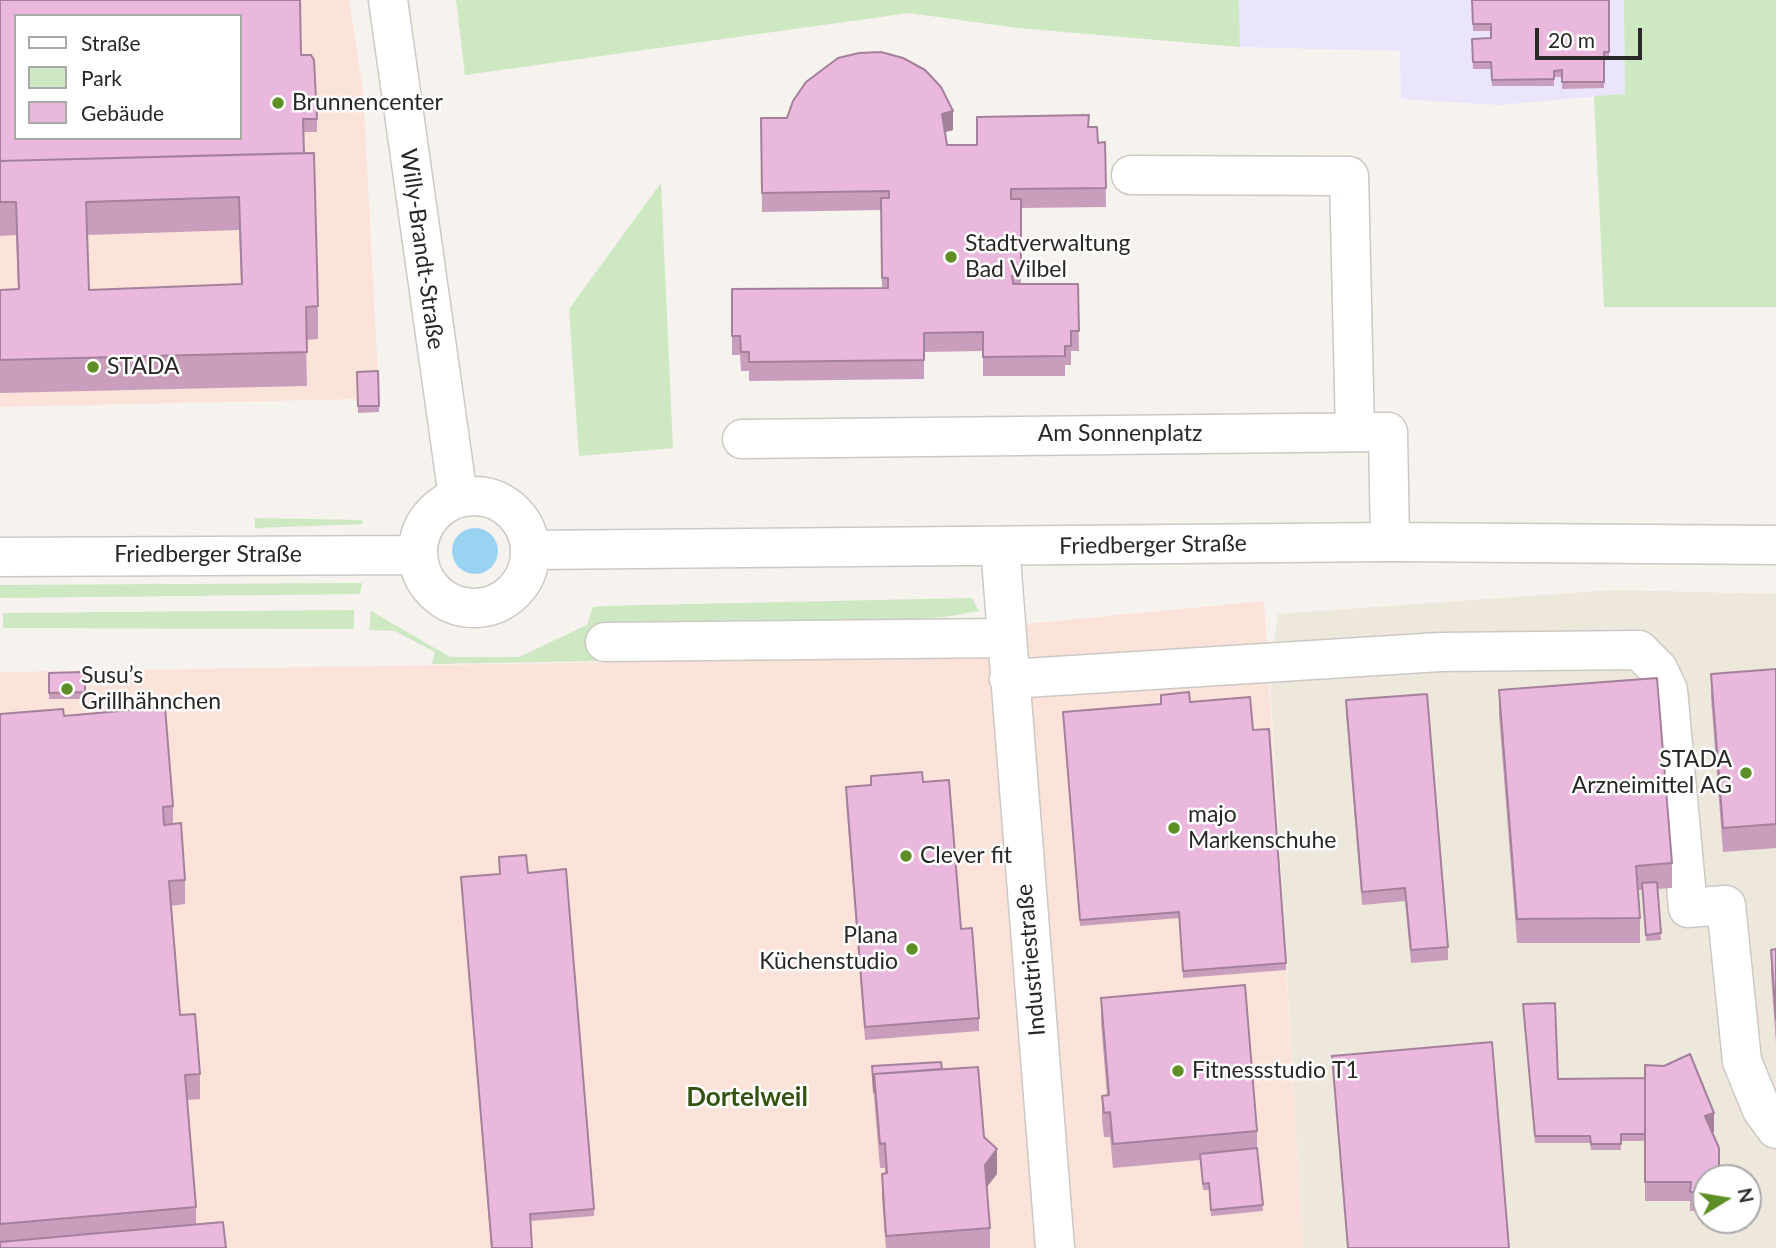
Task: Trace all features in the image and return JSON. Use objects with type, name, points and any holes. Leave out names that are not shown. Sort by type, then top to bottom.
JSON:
[{"type":"street","name":"Willy-Brandt-Straße","points":[[388,0],[458,497]]},
{"type":"street","points":[[1131,176],[1349,176],[1354,432]]},
{"type":"street","name":"Am Sonnenplatz","points":[[742,439],[968,434],[1388,432],[1390,542]]},
{"type":"street","points":[[475,495],[492,498],[507,506],[519,518],[531,550],[527,572],[515,590],[498,604],[476,608],[454,606],[435,594],[422,576],[417,542],[427,519],[446,502],[475,495]]},
{"type":"street","name":"Friedberger Straße","points":[[531,550],[1390,542],[1776,545]]},
{"type":"street","name":"Industriestraße","points":[[1000,546],[1055,1248]]},
{"type":"street","name":"Friedberger Straße","points":[[0,556],[417,555]]},
{"type":"street","points":[[605,642],[1006,638]]},
{"type":"street","points":[[1009,679],[1440,652],[1639,650],[1658,669],[1668,690],[1688,908],[1726,905],[1742,1061],[1762,1110],[1776,1129]]},
{"type":"shaded area","points":[[0,0],[349,0],[363,90],[378,378],[358,399],[0,407]]},
{"type":"shaded area","points":[[1239,0],[1624,0],[1625,94],[1499,105],[1401,99],[1400,51],[1240,47]]},
{"type":"shaded area","points":[[1614,590],[1776,594],[1776,1248],[1303,1248],[1270,682],[1278,614]]},
{"type":"shaded area","points":[[1264,601],[1303,1248],[0,1248],[0,672],[816,659],[984,628]]},
{"type":"green space","points":[[456,0],[1239,0],[1240,47],[1018,28],[909,13],[465,75]]},
{"type":"green space","points":[[1624,0],[1776,0],[1776,307],[1604,307],[1594,96],[1625,94]]},
{"type":"green space","points":[[661,183],[673,448],[579,456],[569,309]]},
{"type":"green space","points":[[255,518],[362,520],[363,524],[255,528]]},
{"type":"green space","points":[[362,583],[360,594],[0,598],[0,585]]},
{"type":"green space","points":[[972,598],[979,611],[944,617],[870,623],[603,624],[602,661],[432,664],[435,652],[395,631],[369,630],[371,611],[450,657],[519,657],[587,625],[593,607]]},
{"type":"green space","points":[[354,610],[354,629],[3,628],[3,613]]},
{"type":"water","points":[[475,528],[491,535],[498,551],[491,567],[475,574],[459,567],[452,551],[459,535]]},
{"type":"building","name":"Brunnencenter","points":[[0,0],[300,0],[301,55],[311,55],[314,60],[317,119],[303,119],[304,153],[0,161]]},
{"type":"building","points":[[1472,0],[1609,0],[1609,52],[1604,52],[1604,82],[1562,82],[1562,70],[1554,71],[1554,79],[1492,80],[1491,62],[1473,62],[1472,39],[1491,38],[1491,24],[1473,24]]},
{"type":"building","name":"Stadtverwaltung Bad Vilbel","points":[[881,52],[903,58],[925,70],[941,87],[953,111],[942,114],[947,145],[977,145],[977,117],[1089,115],[1088,127],[1097,127],[1098,143],[1105,142],[1106,188],[1011,189],[1011,199],[1021,199],[1021,276],[1012,276],[1013,284],[1078,284],[1079,331],[1071,331],[1071,346],[1065,346],[1065,356],[983,357],[983,332],[924,333],[924,360],[749,362],[749,352],[741,352],[740,336],[732,336],[732,289],[888,288],[888,278],[882,278],[881,198],[889,198],[889,191],[762,193],[761,118],[787,118],[793,101],[806,82],[838,58]]},
{"type":"building","points":[[314,153],[318,306],[306,307],[307,352],[0,360],[0,290],[19,289],[16,202],[0,202],[0,161]],"holes":[[[239,197],[242,284],[89,290],[86,202]]]},
{"type":"building","points":[[378,371],[379,406],[358,406],[357,372]]},
{"type":"building","name":"STADA Arzneimittel AG","points":[[1776,669],[1776,824],[1723,828],[1711,674]]},
{"type":"building","name":"Susu’s Grillhähnchen","points":[[85,672],[85,692],[49,693],[49,673]]},
{"type":"building","points":[[1657,678],[1672,863],[1636,866],[1640,918],[1517,919],[1499,690]]},
{"type":"building","name":"majo Markenschuhe","points":[[1189,692],[1190,702],[1250,697],[1253,730],[1269,729],[1286,963],[1183,971],[1179,912],[1080,920],[1063,712],[1161,704],[1161,695]]},
{"type":"building","points":[[1427,694],[1448,947],[1411,950],[1405,888],[1362,892],[1346,700]]},
{"type":"building","points":[[165,707],[173,806],[163,807],[164,825],[181,823],[185,880],[169,881],[180,1015],[195,1014],[200,1074],[185,1075],[196,1207],[0,1224],[0,714],[63,709],[64,716]]},
{"type":"building","points":[[922,772],[923,782],[949,780],[961,929],[972,928],[979,1018],[865,1027],[846,787],[871,785],[871,776]]},
{"type":"building","points":[[526,855],[528,873],[566,869],[594,1209],[530,1214],[532,1248],[492,1248],[461,877],[500,874],[499,857]]},
{"type":"building","points":[[1657,882],[1661,933],[1646,935],[1642,883]]},
{"type":"building","points":[[1776,949],[1776,1020],[1771,950]]},
{"type":"building","name":"Fitnessstudio T1","points":[[1245,985],[1257,1131],[1113,1144],[1110,1112],[1104,1113],[1102,1096],[1109,1095],[1101,998]]},
{"type":"building","points":[[1555,1003],[1558,1079],[1645,1078],[1645,1134],[1621,1134],[1621,1144],[1591,1144],[1590,1136],[1535,1136],[1523,1004]]},
{"type":"building","points":[[1492,1042],[1509,1248],[1348,1248],[1332,1056]]},
{"type":"building","points":[[1690,1054],[1714,1113],[1705,1116],[1719,1148],[1719,1164],[1692,1164],[1692,1192],[1691,1182],[1645,1182],[1645,1065],[1664,1066]]},
{"type":"building","points":[[941,1062],[942,1069],[874,1074],[874,1092],[872,1066]]},
{"type":"building","points":[[978,1067],[984,1137],[997,1149],[985,1165],[990,1228],[886,1236],[882,1174],[887,1173],[885,1143],[880,1144],[874,1074]]},
{"type":"building","points":[[1257,1148],[1263,1205],[1211,1210],[1209,1183],[1203,1184],[1200,1154]]},
{"type":"building","points":[[223,1222],[226,1248],[0,1248],[0,1242]]},
{"type":"place","name":"Brunnencenter","points":[[278,103]]},
{"type":"place","name":"Stadtverwaltung Bad Vilbel","points":[[951,257]]},
{"type":"place","name":"STADA","points":[[93,367]]},
{"type":"place","name":"Susu’s Grillhähnchen","points":[[67,689]]},
{"type":"place","name":"STADA Arzneimittel AG","points":[[1746,773]]},
{"type":"place","name":"majo Markenschuhe","points":[[1174,828]]},
{"type":"place","name":"Clever fit","points":[[906,856]]},
{"type":"place","name":"Plana Küchenstudio","points":[[912,949]]},
{"type":"place","name":"Fitnessstudio T1","points":[[1178,1071]]},
{"type":"district","name":"Dortelweil","points":[[747,1098]]}]
